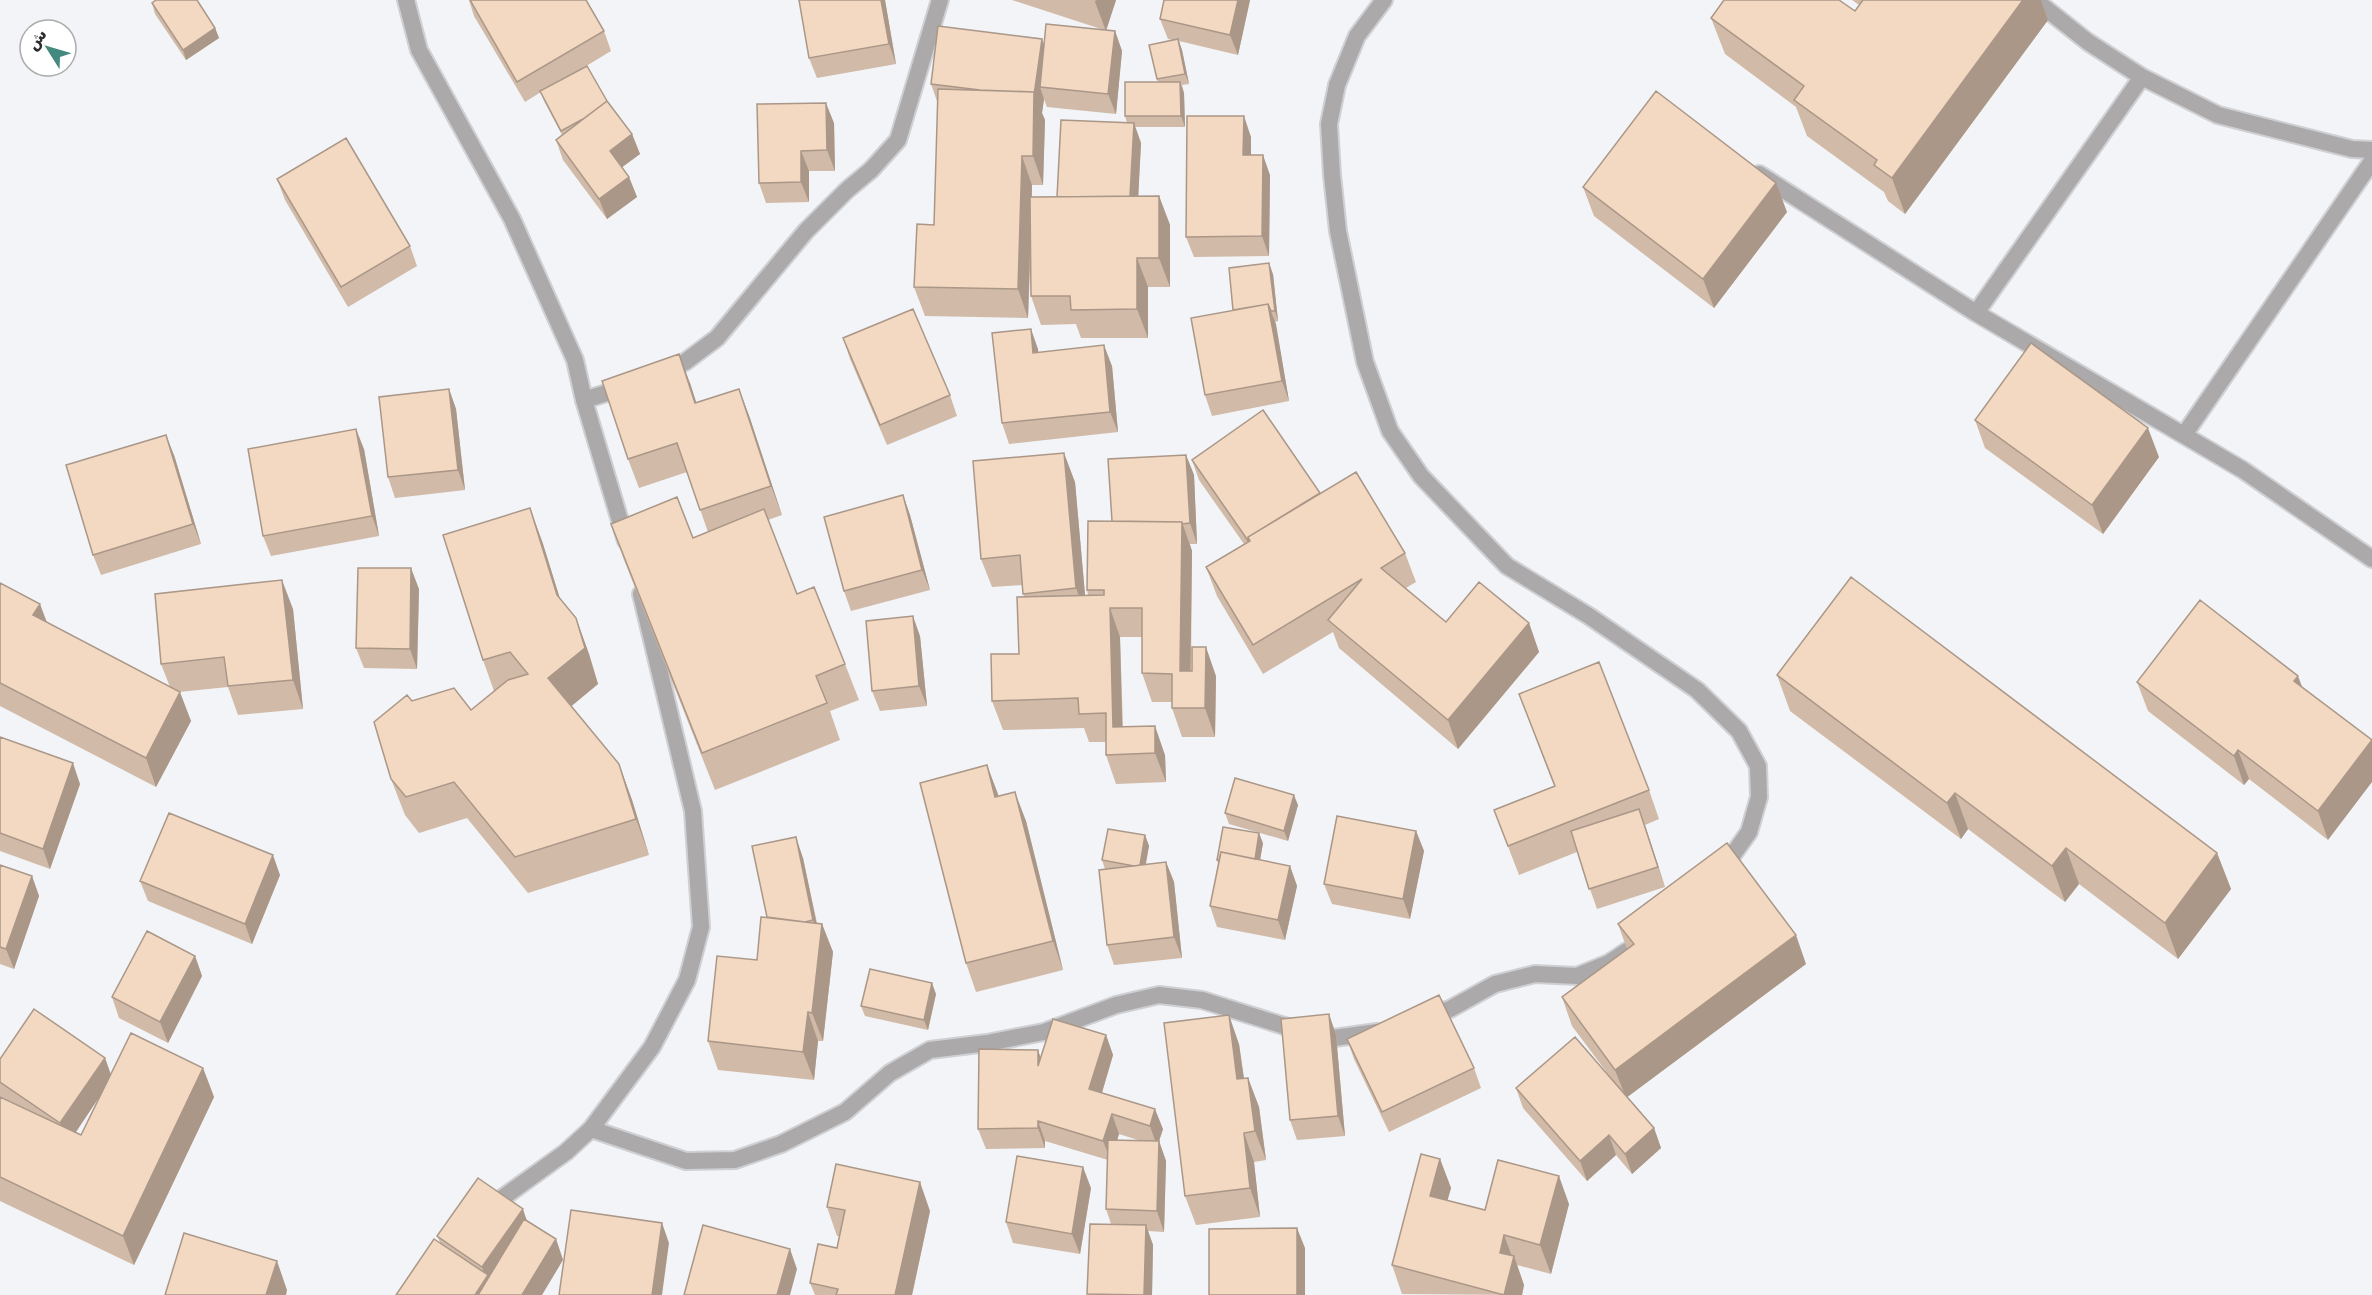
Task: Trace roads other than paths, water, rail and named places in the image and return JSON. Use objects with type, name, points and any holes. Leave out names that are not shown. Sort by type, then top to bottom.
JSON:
[{"type":"street","points":[[406,0],[419,50],[512,219],[575,360],[584,400],[631,558]]},
{"type":"street","points":[[584,400],[646,380],[685,362],[717,338],[806,231],[885,155],[898,140],[940,0]]},
{"type":"street","points":[[1384,0],[1357,36],[1337,85],[1329,124],[1338,231],[1365,362],[1390,431],[1421,476],[1507,566],[1588,616],[1696,690],[1739,731],[1758,766],[1759,797],[1749,832],[1725,868],[1709,882]]},
{"type":"street","points":[[2035,0],[2088,42],[2142,76],[2218,115],[2352,149],[2372,150]]},
{"type":"street","points":[[1976,313],[2142,76]]},
{"type":"street","points":[[2184,435],[2372,161]]},
{"type":"street","points":[[1749,167],[1976,313],[2243,470],[2372,560]]},
{"type":"street","points":[[478,1216],[566,1152],[591,1129],[652,1047],[687,980],[701,927],[693,811],[637,580]]},
{"type":"street","points":[[1409,1023],[1450,1009],[1495,984],[1535,974],[1577,976],[1609,963],[1636,944]]},
{"type":"street","points":[[591,1129],[686,1161],[735,1160],[781,1144],[845,1112],[890,1073],[930,1050],[987,1043],[1044,1032],[1116,1005],[1159,995],[1202,1000],[1294,1029],[1334,1038],[1388,1030]]}]
